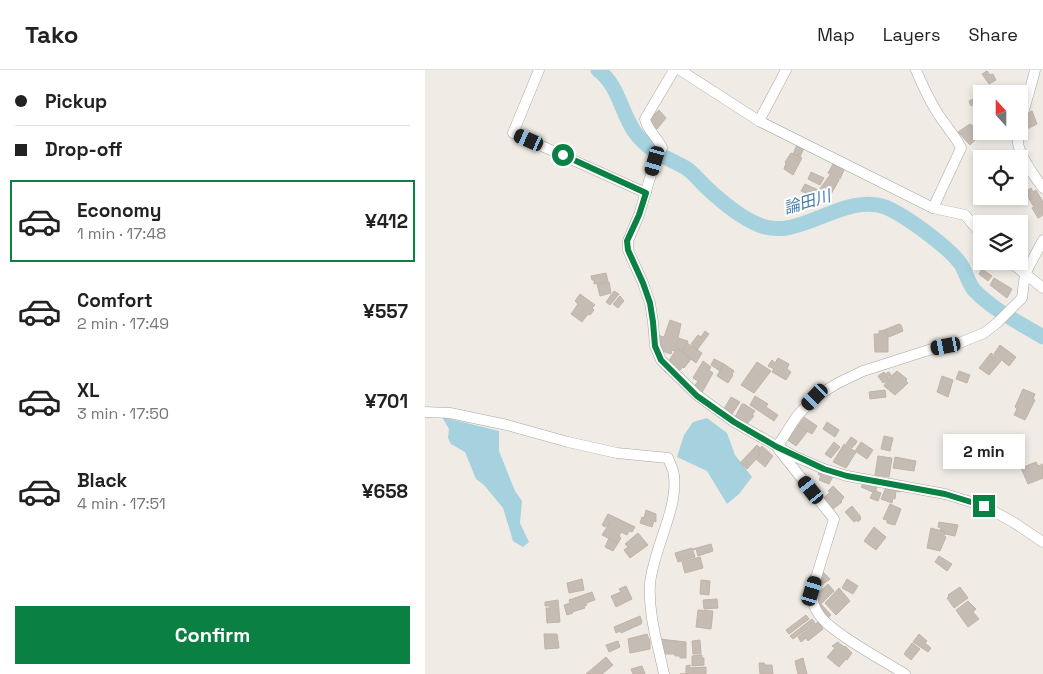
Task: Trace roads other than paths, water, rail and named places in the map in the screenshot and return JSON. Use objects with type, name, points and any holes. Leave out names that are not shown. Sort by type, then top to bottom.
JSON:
[{"type":"street","points":[[539,70],[513,133],[646,193]]},
{"type":"street","points":[[674,70],[645,119],[646,124],[658,139],[662,148],[655,161],[639,215],[627,241],[628,250],[650,303],[655,346],[661,360],[697,396],[734,422],[777,447],[847,476],[945,494],[984,506],[1043,542]]},
{"type":"street","points":[[680,70],[759,121],[933,208],[965,215],[973,224]]},
{"type":"street","points":[[759,121],[786,70]]},
{"type":"street","points":[[916,70],[929,99],[945,125],[957,139],[961,148],[933,208]]},
{"type":"street","points":[[1035,70],[1021,124],[1018,144],[1028,167],[1043,188]]},
{"type":"street","points":[[777,447],[797,416],[815,397],[838,383],[863,371],[935,348],[957,344],[984,333],[997,323],[1021,298],[1025,274],[1043,240]]},
{"type":"street","points":[[1020,270],[1043,288]]},
{"type":"street","points":[[425,412],[450,413],[507,425],[617,453],[668,458],[674,474],[675,486],[672,503],[652,570],[650,585],[651,606],[664,674]]},
{"type":"street","points":[[777,447],[834,519],[812,591],[812,601],[818,615],[832,627],[905,674]]},
{"type":"water","points":[[442,417],[499,431],[499,451],[515,491],[522,501],[520,523],[529,542],[523,547],[513,541],[503,508],[484,485],[476,479],[465,452],[451,444],[448,438],[449,429]]},
{"type":"water","points":[[707,418],[727,433],[735,455],[752,477],[739,494],[727,504],[707,471],[677,457],[684,435],[693,422]]},
{"type":"waterway","name":"論田川","points":[[598,70],[615,90],[639,138],[658,153],[689,170],[719,199],[744,217],[757,224],[772,228],[788,228],[852,206],[869,204],[885,207],[914,224],[946,248],[960,263],[972,287],[981,297],[1007,316],[1043,337]]}]
